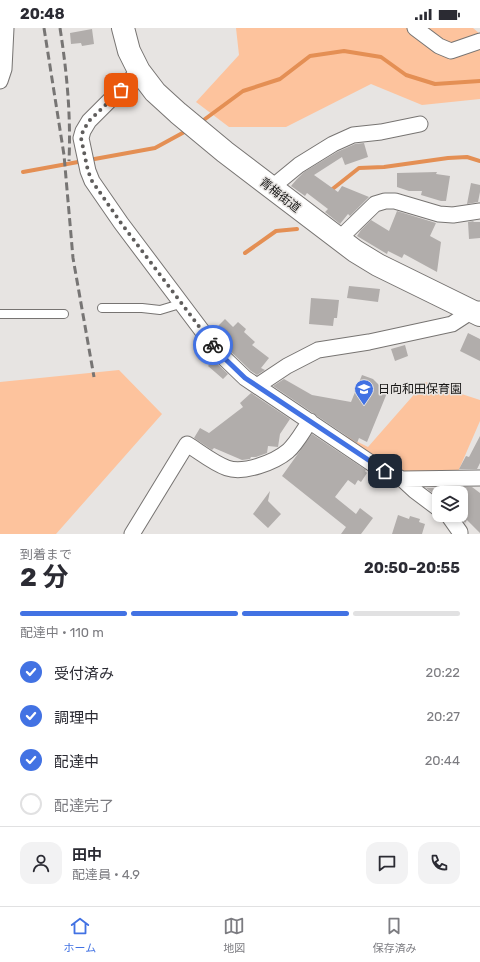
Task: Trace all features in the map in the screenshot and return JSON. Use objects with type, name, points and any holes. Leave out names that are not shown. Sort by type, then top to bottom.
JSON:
[{"type":"highway","name":"青梅街道","points":[[123,28],[129,51],[139,71],[155,92],[225,152],[338,240],[378,265],[477,312]]},
{"type":"street","points":[[0,81],[4,69],[6,28]]},
{"type":"street","points":[[415,28],[439,46],[451,51],[480,41]]},
{"type":"street","points":[[139,71],[89,121],[83,131],[81,138],[88,171],[92,181],[180,304],[218,352],[245,378],[377,467],[402,479],[415,492],[432,504]]},
{"type":"street","points":[[271,188],[299,165],[333,144],[353,135],[381,132],[420,124]]},
{"type":"street","points":[[338,240],[375,204],[385,201],[395,201],[439,214],[453,215],[480,211]]},
{"type":"street","points":[[257,386],[287,366],[318,350],[369,342],[452,324],[477,312]]},
{"type":"street","points":[[132,534],[187,444],[226,467],[234,469],[247,468],[273,460],[288,451],[310,421]]},
{"type":"street","points":[[402,479],[480,478]]},
{"type":"street","points":[[453,522],[460,534]]},
{"type":"lane","points":[[102,308],[142,308],[160,310],[180,304]]},
{"type":"lane","points":[[0,314],[64,314]]},
{"type":"shaded area","points":[[236,28],[473,28],[480,34],[480,99],[422,105],[371,84],[286,127],[229,127],[196,102],[239,55]]},
{"type":"shaded area","points":[[119,370],[162,414],[56,534],[0,534],[0,382]]},
{"type":"shaded area","points":[[425,382],[480,400],[480,421],[457,474],[399,475],[340,433],[368,447]]},
{"type":"building","points":[[92,29],[94,44],[82,46],[81,43],[71,44],[70,33]]},
{"type":"building","points":[[364,143],[368,157],[345,165],[342,157],[314,175],[338,192],[342,186],[369,197],[350,216],[348,214],[340,224],[325,212],[328,209],[307,193],[305,196],[291,186],[304,172],[337,152],[355,144]]},
{"type":"building","points":[[437,172],[436,174],[450,176],[446,201],[421,195],[422,191],[409,191],[397,187],[397,173]]},
{"type":"building","points":[[471,183],[480,185],[480,192],[478,202],[467,204]]},
{"type":"building","points":[[397,211],[436,223],[430,236],[441,242],[437,272],[404,254],[402,258],[388,251],[387,254],[357,236],[371,220],[389,231]]},
{"type":"building","points":[[474,221],[473,222],[480,222],[480,238],[469,239],[468,222]]},
{"type":"building","points":[[349,286],[380,289],[378,302],[347,298]]},
{"type":"building","points":[[311,298],[339,300],[337,318],[334,318],[333,326],[309,324]]},
{"type":"building","points":[[225,319],[233,327],[238,322],[246,329],[244,332],[255,342],[252,345],[269,358],[261,368],[265,370],[257,375],[251,371],[225,346],[213,331]]},
{"type":"building","points":[[468,333],[480,339],[480,361],[460,351]]},
{"type":"building","points":[[405,345],[408,356],[395,361],[391,349]]},
{"type":"building","points":[[213,360],[228,374],[223,379],[208,366]]},
{"type":"building","points":[[362,375],[373,379],[387,393],[367,442],[359,438],[357,443],[273,386],[284,379],[312,395],[351,402]]},
{"type":"building","points":[[251,393],[290,419],[280,434],[278,447],[268,446],[267,453],[242,460],[214,448],[212,450],[194,438],[200,428],[209,433],[243,407],[240,403]]},
{"type":"building","points":[[312,434],[366,470],[365,471],[367,473],[361,482],[358,480],[355,485],[348,480],[335,497],[356,514],[360,508],[373,518],[361,534],[341,534],[346,527],[282,476]]},
{"type":"building","points":[[480,436],[480,463],[477,469],[459,469],[466,456],[469,457]]},
{"type":"building","points":[[468,487],[472,487],[480,493],[480,533],[468,521]]},
{"type":"building","points":[[426,488],[432,488],[432,493]]},
{"type":"building","points":[[270,491],[268,501],[281,514],[268,528],[253,514]]},
{"type":"building","points":[[398,515],[409,519],[410,516],[420,519],[419,522],[425,524],[422,534],[392,534]]},
{"type":"waterway","points":[[201,122],[243,91],[280,79],[310,56],[344,51],[381,57],[406,75],[435,84],[480,81]]},
{"type":"waterway","points":[[23,172],[155,148],[188,130]]},
{"type":"waterway","points":[[330,191],[359,168],[384,167],[448,158],[467,157],[480,161]]},
{"type":"waterway","points":[[245,253],[276,231],[297,229]]},
{"type":"railway","points":[[44,28],[64,155],[73,258],[94,377]]},
{"type":"railway","points":[[60,28],[68,94],[69,161]]},
{"type":"way so far","points":[[121,90],[89,121],[83,131],[81,138],[88,171],[92,181],[121,223],[180,304],[213,345]]},
{"type":"place","name":"日向和田保育園","points":[[364,406]]},
{"type":"route","points":[[213,345],[218,352],[245,378],[385,471]]}]
